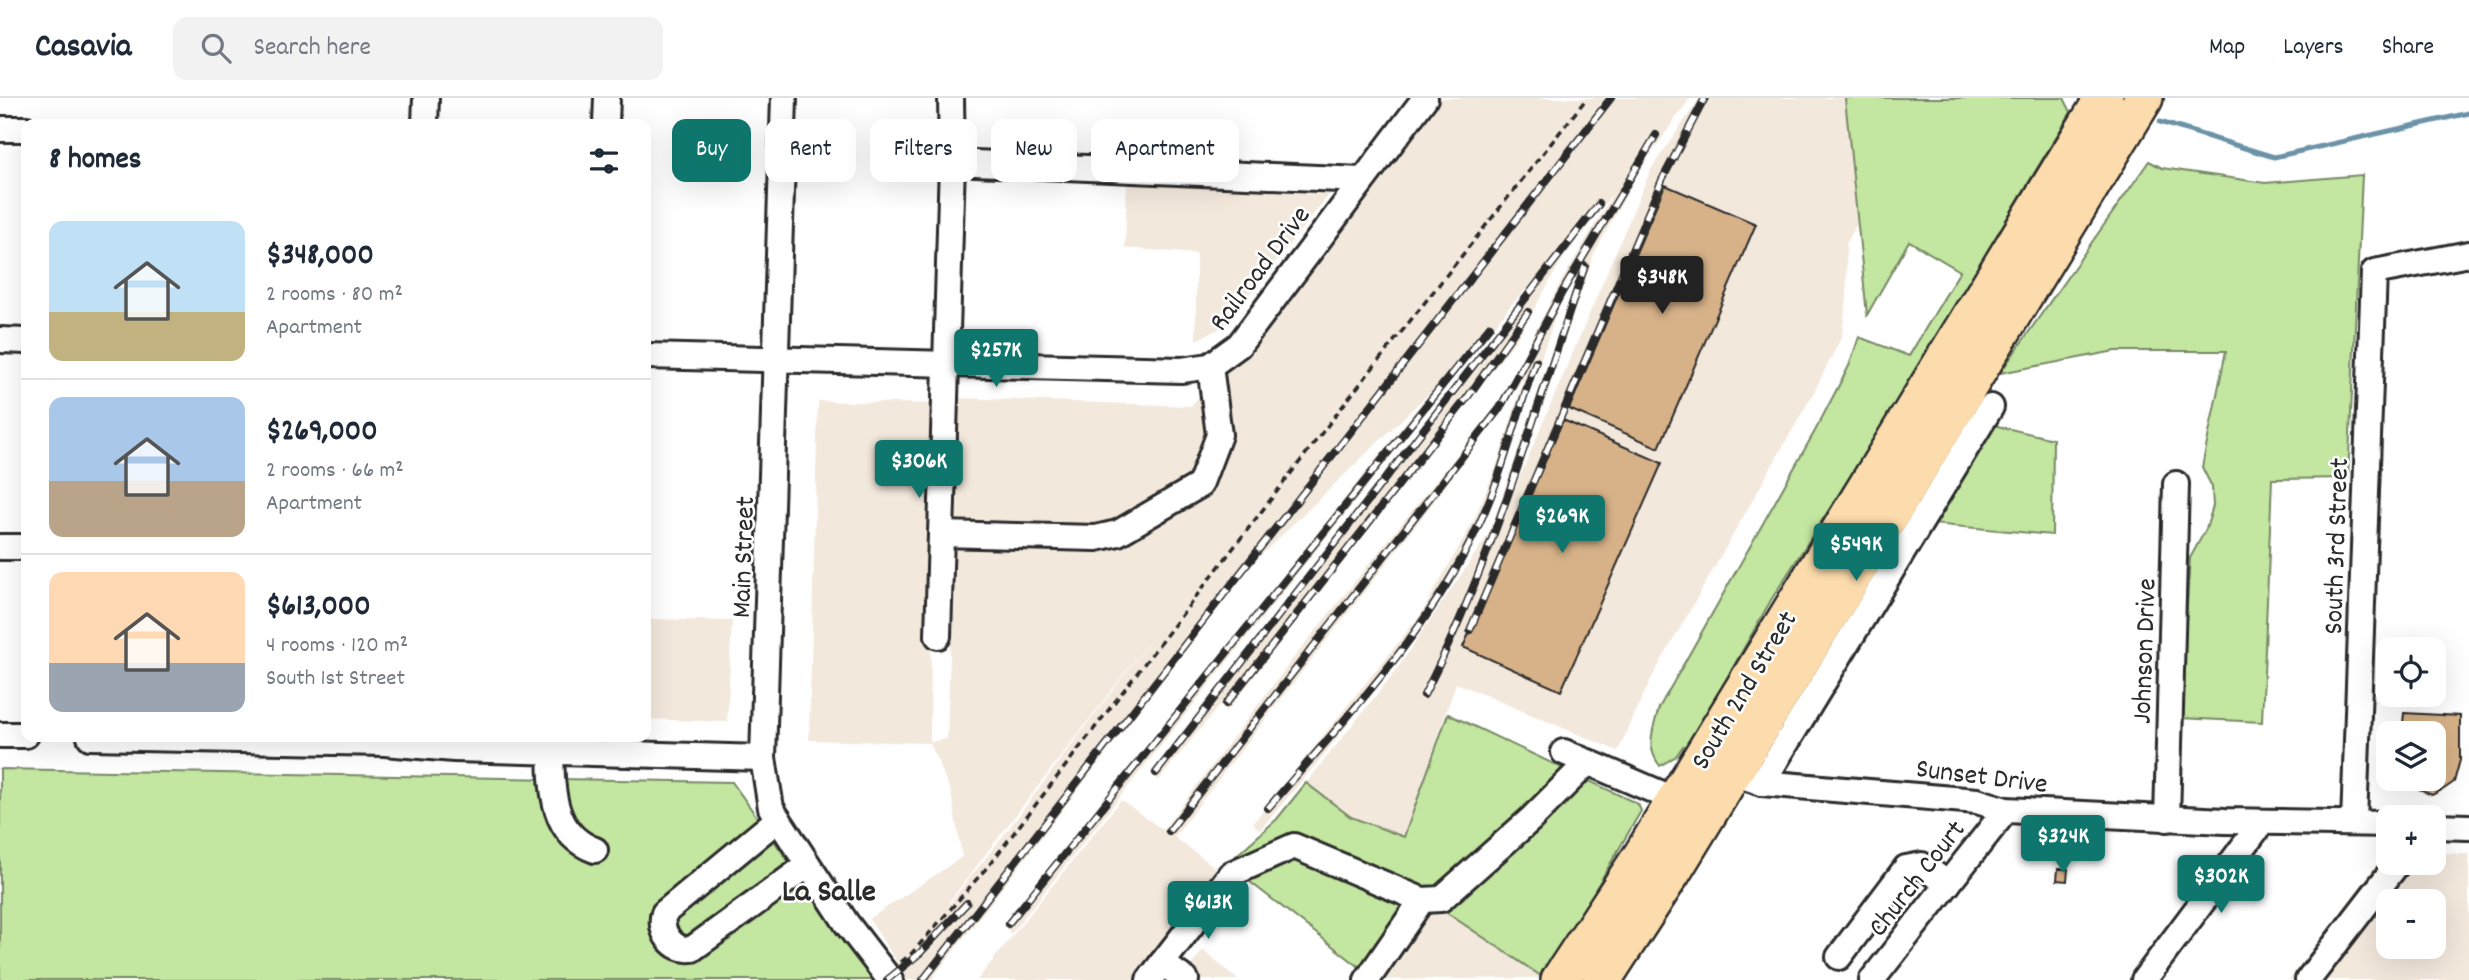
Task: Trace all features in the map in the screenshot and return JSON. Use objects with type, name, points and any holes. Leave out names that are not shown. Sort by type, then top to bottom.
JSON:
[{"type":"highway","points":[[2089,155],[2104,98]]},
{"type":"highway","points":[[2089,155],[2144,98]]},
{"type":"highway","name":"South 2nd Street","points":[[1560,980],[1691,807],[1730,772],[2089,155]]},
{"type":"highway","name":"South 2nd Street","points":[[1602,980],[1691,807]]},
{"type":"street","points":[[425,119],[426,98]]},
{"type":"street","points":[[606,119],[607,98]]},
{"type":"street","name":"Main Street","points":[[785,98],[763,758],[771,808],[887,977]]},
{"type":"street","points":[[951,98],[951,119]]},
{"type":"street","name":"Railroad Drive","points":[[1210,366],[1239,345],[1425,98]]},
{"type":"street","points":[[0,128],[21,129]]},
{"type":"street","points":[[977,163],[1362,180]]},
{"type":"street","points":[[938,636],[951,182]]},
{"type":"street","name":"South 3rd Street","points":[[2354,823],[2374,272],[2469,254]]},
{"type":"street","points":[[0,340],[21,341]]},
{"type":"street","points":[[651,356],[1182,370],[1210,366],[1219,435],[1200,485],[1118,533],[1096,538],[941,534]]},
{"type":"street","points":[[1730,772],[1991,407]]},
{"type":"street","name":"Johnson Drive","points":[[2167,819],[2176,484]]},
{"type":"street","points":[[0,547],[21,547]]},
{"type":"street","points":[[0,735],[21,735]]},
{"type":"street","points":[[422,742],[551,752],[580,745],[763,758]]},
{"type":"street","points":[[551,752],[557,813],[573,839],[595,850]]},
{"type":"street","points":[[1564,752],[1691,807]]},
{"type":"street","points":[[1186,980],[1156,971],[1231,874],[1294,846],[1422,900],[1441,899],[1531,819],[1588,762]]},
{"type":"street","name":"Sunset Drive","points":[[1730,772],[1978,801],[2006,810],[2167,819],[2376,824]]},
{"type":"street","name":"Church Court","points":[[1872,980],[2006,810]]},
{"type":"street","points":[[778,819],[664,913],[663,926],[666,936],[678,947],[692,949],[808,865]]},
{"type":"street","points":[[2144,980],[2262,822]]},
{"type":"street","points":[[2446,826],[2469,827]]},
{"type":"street","points":[[1839,957],[1906,868],[1922,866],[1948,884]]},
{"type":"street","points":[[2308,980],[2389,875]]},
{"type":"street","points":[[1367,980],[1422,900]]},
{"type":"path","points":[[887,977],[912,953],[990,864],[1345,403],[1587,98]]},
{"type":"shaded area","points":[[1437,98],[1690,98],[1639,171],[1594,254],[1510,500],[1651,169],[1700,98],[1845,98],[1858,222],[1846,244],[1847,298],[1842,336],[1814,392],[1650,681],[1618,751],[1456,683],[1404,838],[1351,817],[1306,783],[1394,673],[1490,532],[1580,269],[1563,295],[1481,529],[1427,622],[1322,757],[1260,830],[1253,823],[1421,614],[1473,522],[1497,465],[1525,375],[1503,409],[1406,538],[1174,837],[1219,870],[1133,980],[977,980],[1121,800],[1163,830],[1295,656],[1498,404],[1557,289],[1614,192],[1562,260],[1518,337],[1227,711],[1220,705],[1158,781],[1151,772],[1546,268],[1511,305],[1011,934],[1004,925],[1430,392],[1253,563],[931,980],[876,980],[897,962],[869,919],[962,857],[951,792],[930,743],[809,740],[818,401],[933,404],[930,742],[947,739],[959,398],[1191,406]],"holes":[[[1164,622],[1007,831],[950,903]]]},
{"type":"shaded area","points":[[1239,181],[1337,185],[1223,327],[1196,340],[1196,254],[1125,248],[1127,182]]},
{"type":"shaded area","points":[[651,619],[732,621],[727,722],[651,719]]},
{"type":"shaded area","points":[[2446,853],[2469,854],[2469,980],[2289,980],[2376,865],[2376,875],[2446,875]]},
{"type":"shaded area","points":[[1435,905],[1544,978],[1372,980]]},
{"type":"shaded area","points":[[1203,950],[1238,980],[1180,980]]},
{"type":"green space","points":[[1845,98],[2064,98],[2071,112],[1878,433],[1771,600],[1688,747],[1683,746],[1676,756],[1660,766],[1655,759],[1652,745],[1659,708],[1815,431],[1849,366],[1859,337],[1909,356],[1960,271],[1909,241],[1867,315]]},
{"type":"green space","points":[[2149,161],[2162,168],[2265,183],[2362,175],[2348,478],[2272,479],[2262,722],[2180,718],[2190,558],[2206,529],[2213,506],[2212,487],[2202,467],[2226,351],[2115,351],[2000,373]]},
{"type":"green space","points":[[1989,424],[2053,439],[2052,535],[1931,524]]},
{"type":"green space","points":[[1448,714],[1638,804],[1641,811],[1544,978],[1435,905],[1362,969],[1227,864],[1277,819],[1306,783],[1351,817],[1404,837]]},
{"type":"green space","points":[[0,769],[732,782],[873,980],[0,980]]},
{"type":"building","points":[[1665,185],[1756,224],[1659,448],[1569,409]]},
{"type":"building","points":[[1563,420],[1662,463],[1561,691],[1463,647]]},
{"type":"building","points":[[2404,713],[2460,716],[2460,760],[2454,782],[2446,788],[2446,721],[2403,721]]},
{"type":"building","points":[[2422,791],[2440,791],[2432,795]]},
{"type":"building","points":[[2058,869],[2068,869],[2067,881],[2057,880]]},
{"type":"waterway","points":[[2160,122],[2274,157],[2469,113]]},
{"type":"railway","points":[[923,980],[1611,98]]},
{"type":"railway","points":[[1470,630],[1662,180],[1705,98]]},
{"type":"railway","points":[[1169,831],[1500,408],[1561,294],[1656,135]]},
{"type":"railway","points":[[1156,773],[1599,204]]},
{"type":"railway","points":[[1424,695],[1472,591],[1493,537],[1585,266]]},
{"type":"railway","points":[[1226,704],[1467,398],[1528,312]]},
{"type":"railway","points":[[1008,924],[1490,326]]},
{"type":"railway","points":[[1268,808],[1384,672],[1437,600],[1460,562],[1496,482],[1536,361]]},
{"type":"railway","points":[[887,980],[920,953],[967,903]]},
{"type":"district","name":"La Salle","points":[[829,889]]}]
